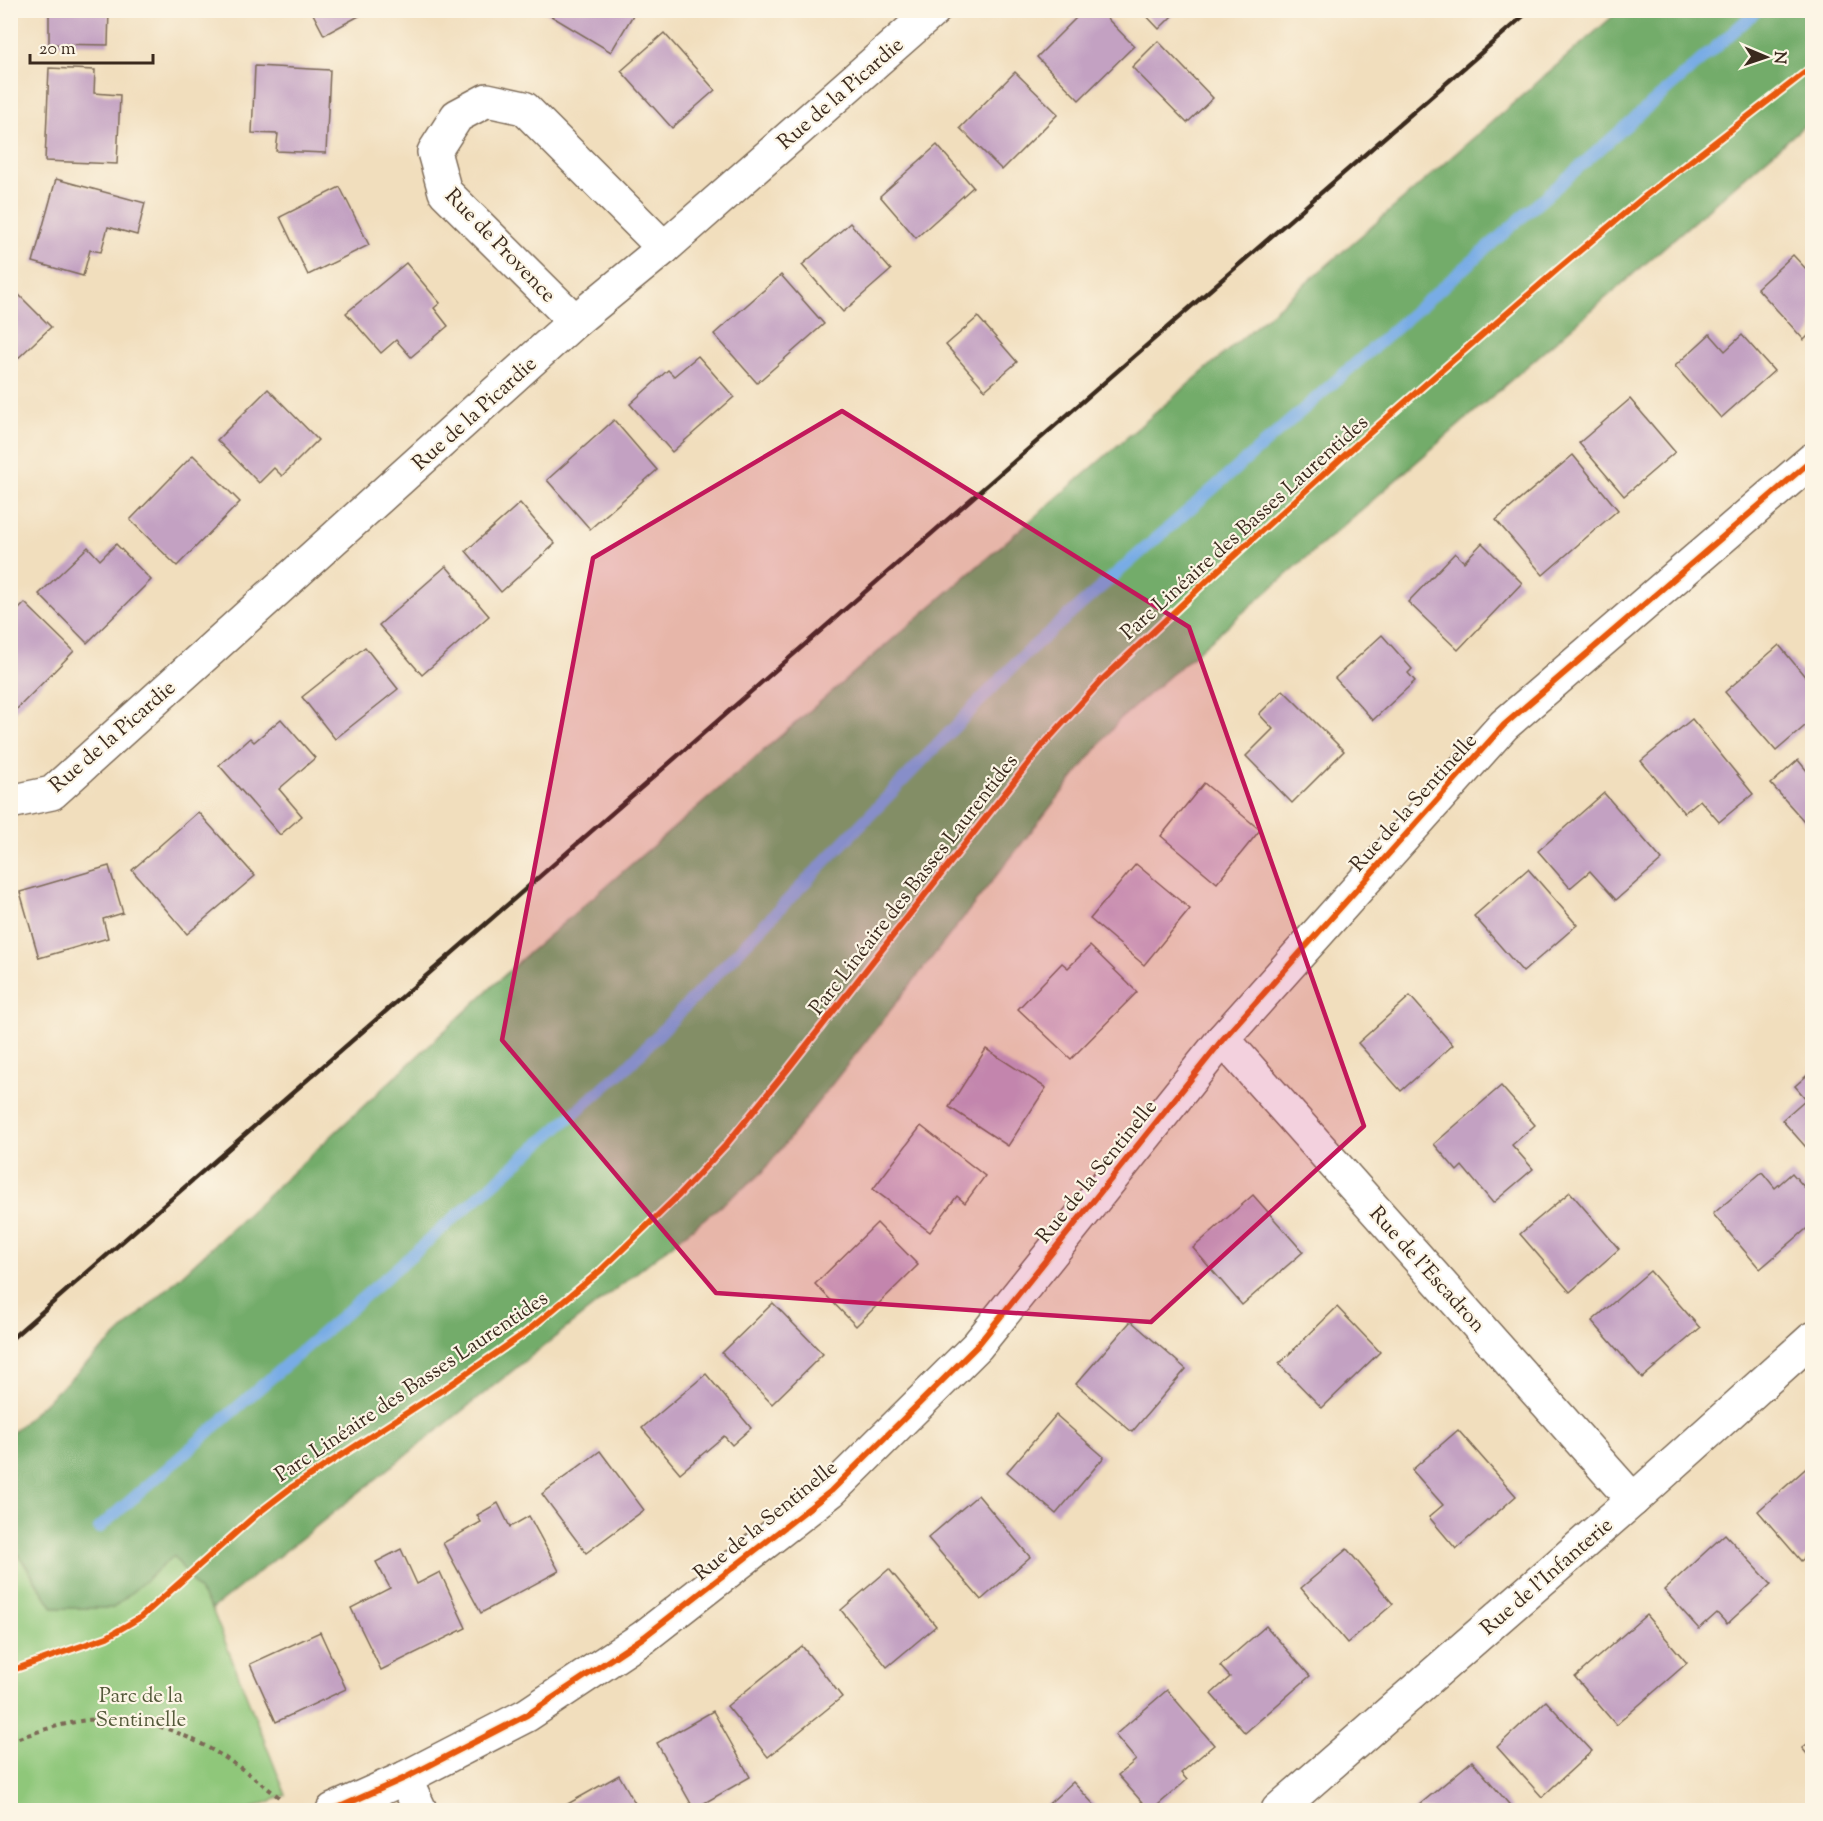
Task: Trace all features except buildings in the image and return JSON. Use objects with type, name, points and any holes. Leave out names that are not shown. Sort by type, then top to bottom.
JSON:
[{"type":"street","name":"Rue de la Picardie","points":[[10,802],[52,794],[575,321],[664,248],[934,10]]},
{"type":"street","name":"Rue de Provence","points":[[575,321],[444,192],[434,152],[458,116],[487,100],[524,108],[664,248]]},
{"type":"street","name":"Rue de la Sentinelle","points":[[333,1810],[405,1778],[527,1714],[644,1637],[831,1491],[977,1346],[1223,1039],[1504,725],[1812,460]]},
{"type":"street","name":"Rue de l'Escadron","points":[[1223,1039],[1633,1500]]},
{"type":"street","name":"Rue de l'Infanterie","points":[[1278,1810],[1633,1500],[1812,1339]]},
{"type":"street","points":[[405,1778],[420,1810]]},
{"type":"path","points":[[10,1741],[82,1721],[121,1720],[156,1726],[183,1734],[218,1753],[280,1798]]},
{"type":"highlighted area","points":[[842,411],[1189,627],[1364,1126],[1151,1322],[716,1293],[502,1040],[593,558]]},
{"type":"green space","points":[[1619,11],[1812,11],[1812,119],[1119,720],[762,1173],[212,1609],[174,1556],[113,1608],[53,1608],[11,1542],[11,1434],[525,956]]},
{"type":"green space","name":"Parc de la Sentinelle","points":[[10,1542],[53,1608],[113,1608],[174,1555],[212,1609],[286,1795],[247,1810],[11,1810]]},
{"type":"waterway","points":[[99,1528],[626,1068],[1026,653],[1758,10]]},
{"type":"railway","points":[[10,1340],[1530,10]]},
{"type":"cycle path","name":"Parc Linéaire des Basses Laurentides","points":[[10,1671],[107,1637],[141,1617],[257,1514],[292,1487],[450,1385],[525,1333],[600,1271],[679,1195],[725,1146],[1042,746],[1102,680],[1357,444],[1558,269],[1644,197],[1812,67]]},
{"type":"cycle path","points":[[333,1810],[405,1778],[527,1715],[644,1637],[831,1491],[977,1346],[1223,1039],[1504,725],[1812,460]]}]
